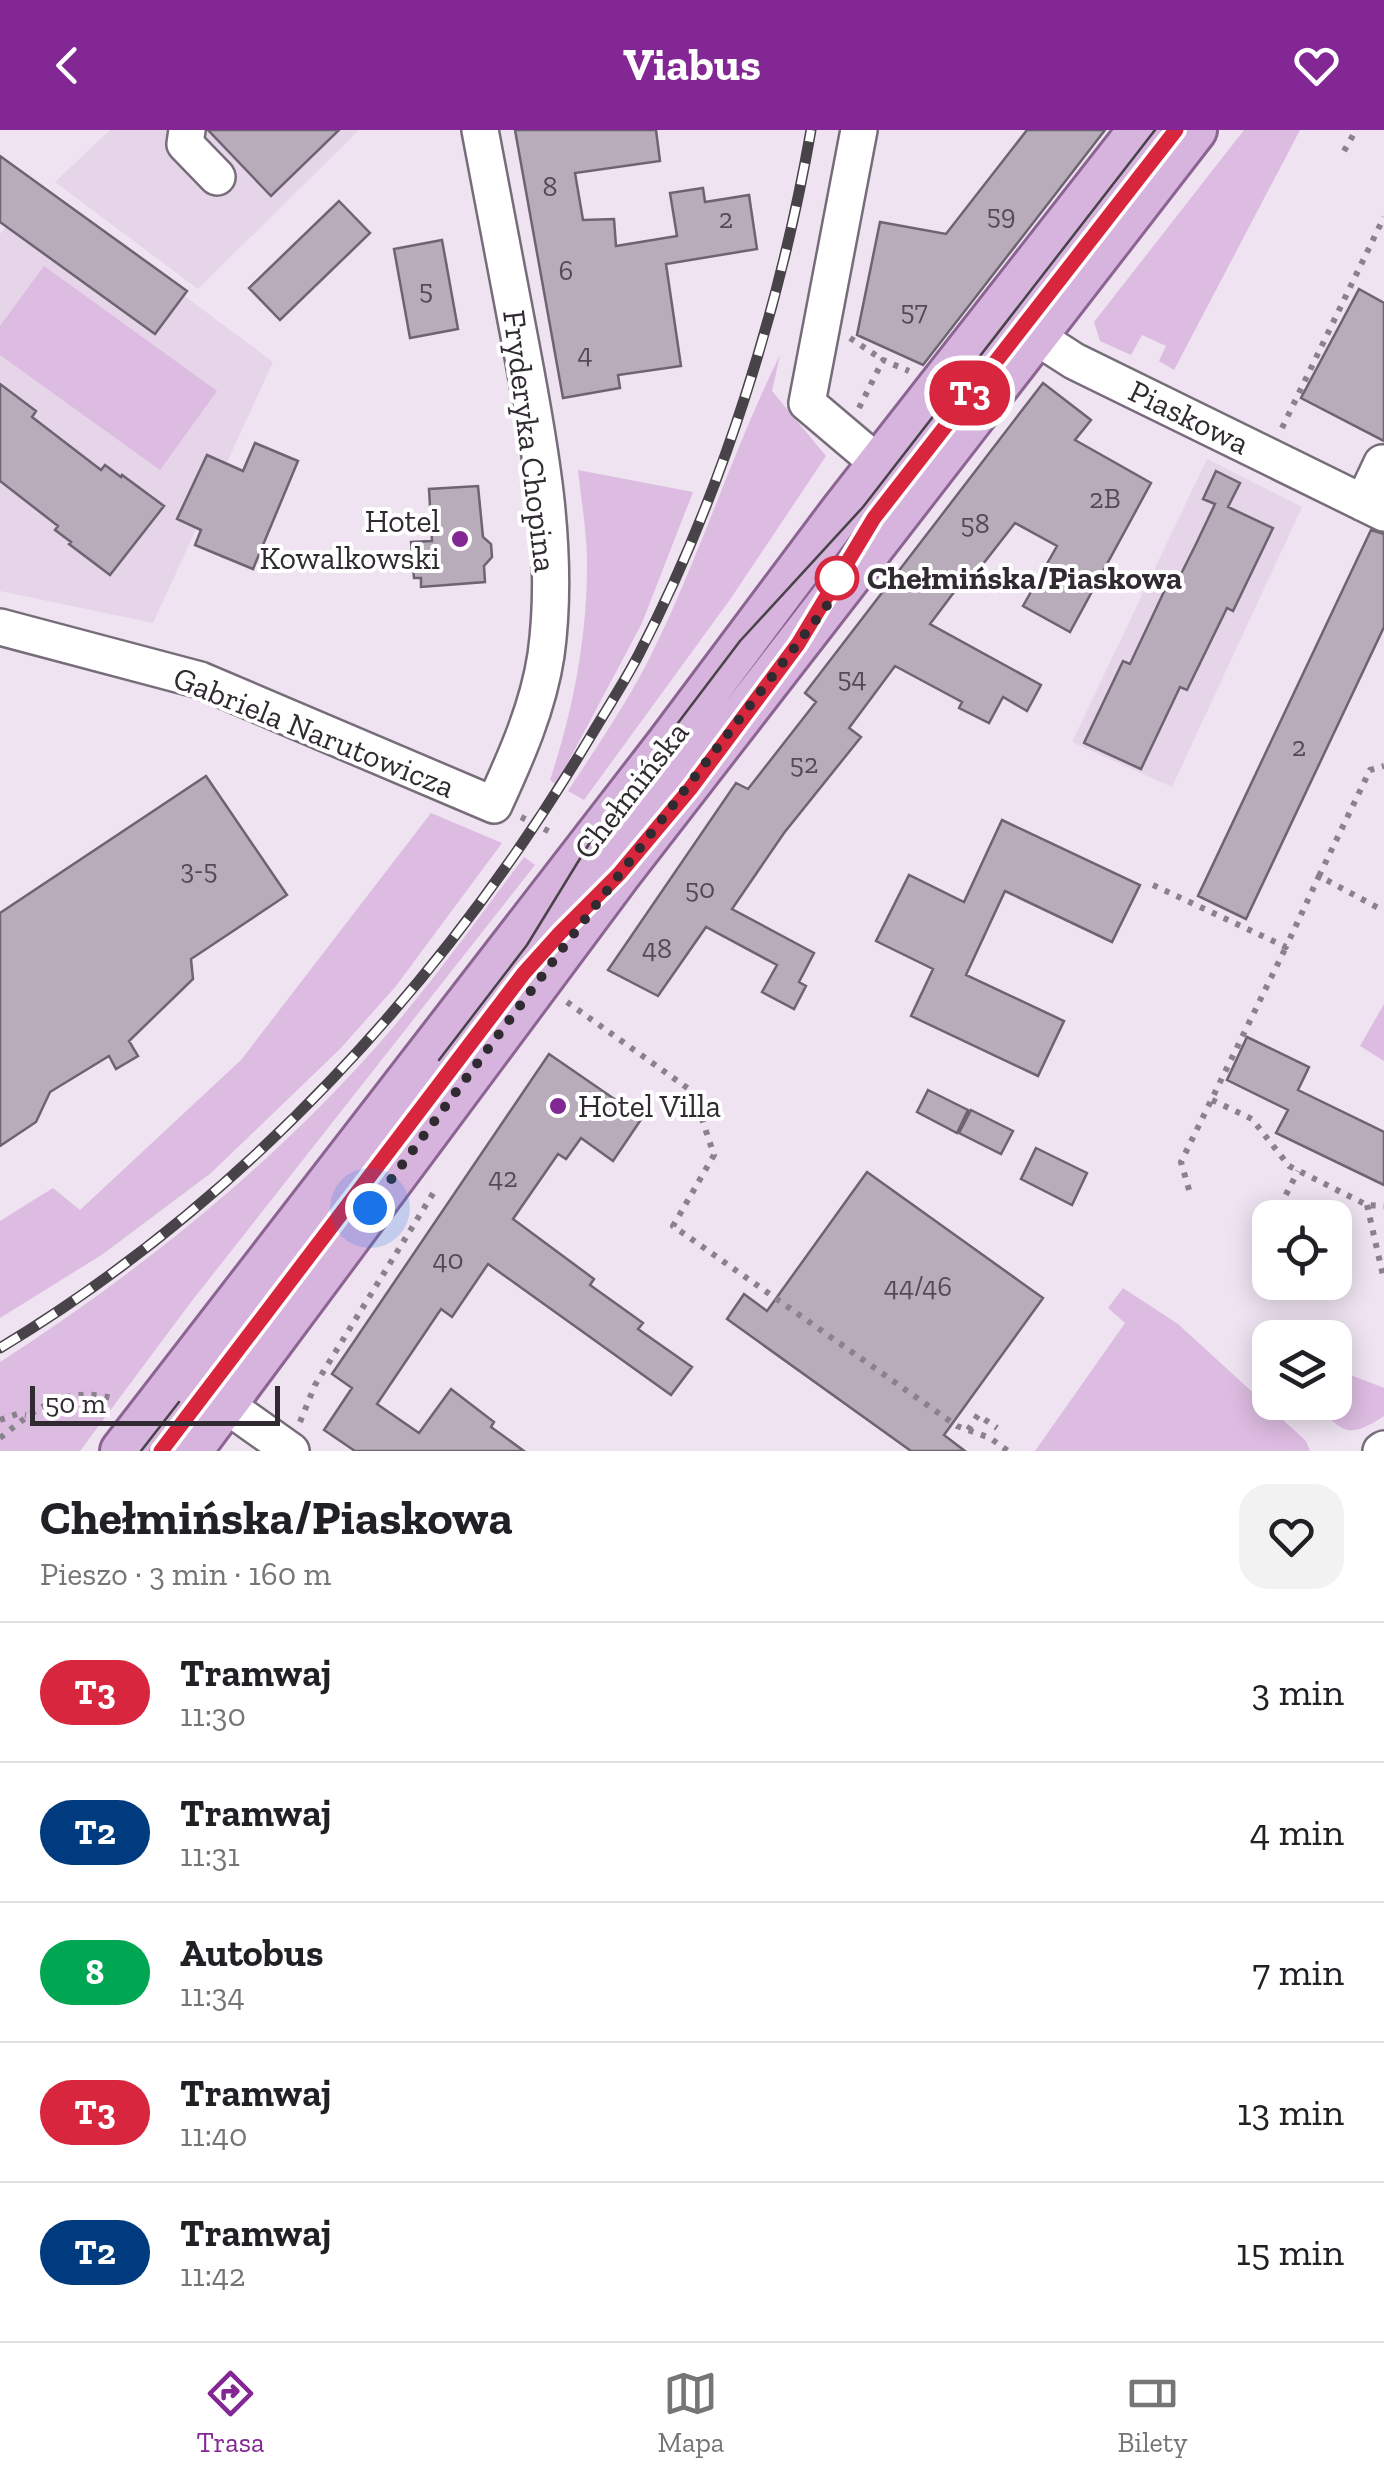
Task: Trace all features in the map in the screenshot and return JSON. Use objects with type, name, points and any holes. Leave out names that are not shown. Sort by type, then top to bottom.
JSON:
[{"type":"main road","name":"Chełmińska","points":[[122,1451],[1140,130]]},
{"type":"main road","name":"Chełmińska","points":[[190,1451],[573,934],[1195,130]]},
{"type":"street","points":[[187,130],[184,144],[217,177]]},
{"type":"street","name":"Fryderyka Chopina","points":[[480,130],[534,419],[546,514],[550,603],[540,690],[494,805]]},
{"type":"street","points":[[859,130],[806,403],[879,464]]},
{"type":"street","name":"Piaskowa","points":[[999,312],[1034,338],[1374,508]]},
{"type":"street","points":[[1374,508],[1384,464]]},
{"type":"street","name":"Gabriela Narutowicza","points":[[0,627],[200,680],[494,805]]},
{"type":"street","points":[[180,1373],[290,1451]]},
{"type":"path","points":[[1344,150],[1356,130]]},
{"type":"path","points":[[1268,456],[1384,217]]},
{"type":"path","points":[[1189,1190],[1181,1162],[1370,770],[1384,766]]},
{"type":"path","name":"Gabriela Narutowicza","points":[[494,805],[563,840]]},
{"type":"path","points":[[1319,876],[1384,910]]},
{"type":"path","points":[[1153,885],[1286,947]]},
{"type":"path","points":[[566,1004],[694,1092],[714,1156],[673,1226],[957,1426],[990,1438],[1008,1451]]},
{"type":"path","points":[[1212,1100],[1252,1119],[1289,1166],[1367,1205],[1384,1206]]},
{"type":"path","points":[[1283,1200],[1298,1171]]},
{"type":"path","points":[[1367,1205],[1384,1280]]},
{"type":"path","points":[[0,1438],[40,1406],[69,1395],[111,1397],[148,1417]]},
{"type":"path","points":[[0,1420],[17,1414],[28,1416]]},
{"type":"path","points":[[968,1430],[978,1415],[996,1428]]},
{"type":"shaded area","points":[[110,130],[359,130],[198,289],[55,182]]},
{"type":"shaded area","points":[[1244,130],[1300,130],[1174,370],[1159,361],[1166,346],[1142,335],[1131,355],[1100,341],[1094,322]]},
{"type":"shaded area","points":[[38,187],[273,362],[153,623],[0,591],[0,234]]},
{"type":"shaded area","points":[[44,266],[217,391],[160,470],[0,355],[0,326]]},
{"type":"shaded area","points":[[780,355],[772,391],[826,456],[729,601],[584,800],[568,791],[627,699],[664,629]]},
{"type":"shaded area","points":[[1207,459],[1302,507],[1172,787],[1072,742]]},
{"type":"shaded area","points":[[578,470],[693,492],[642,623],[556,785],[550,780],[573,698],[585,613],[587,556]]},
{"type":"shaded area","points":[[431,813],[502,843],[396,986],[341,1048],[211,1173],[103,1254],[0,1318],[0,1221],[53,1188],[80,1210],[241,1060]]},
{"type":"shaded area","points":[[524,857],[535,865],[191,1302],[80,1451],[0,1451],[0,1362],[156,1252],[302,1124],[407,1011]]},
{"type":"shaded area","points":[[1384,1004],[1384,1061],[1360,1046]]},
{"type":"shaded area","points":[[1123,1288],[1178,1324],[1252,1392],[1252,1420],[1283,1420],[1306,1441],[1310,1451],[1035,1451],[1125,1323],[1108,1308]]},
{"type":"shaded area","points":[[1352,1376],[1384,1388],[1384,1416],[1353,1430],[1332,1420],[1352,1420]]},
{"type":"building","points":[[208,130],[339,130],[271,196]]},
{"type":"building","points":[[515,130],[656,130],[660,161],[575,173],[583,220],[614,219],[616,246],[677,236],[670,193],[703,188],[705,202],[749,195],[757,249],[666,264],[681,366],[618,375],[620,388],[563,398]]},
{"type":"building","points":[[1027,130],[1105,130],[923,365],[857,335],[880,222],[946,234]]},
{"type":"building","points":[[0,156],[187,291],[155,334],[0,222]]},
{"type":"building","points":[[339,201],[370,233],[280,320],[249,288]]},
{"type":"building","points":[[442,240],[458,329],[410,338],[394,249]]},
{"type":"building","points":[[1359,289],[1384,303],[1384,441],[1301,398]]},
{"type":"building","points":[[1043,383],[1091,420],[1075,440],[1151,483],[1070,632],[1023,606],[1057,546],[1015,523],[972,578],[967,575],[930,624],[1041,685],[1027,711],[1003,697],[989,723],[959,708],[962,702],[895,666],[849,728],[861,737],[784,833],[732,909],[814,953],[799,982],[806,986],[794,1009],[762,992],[777,965],[706,927],[658,996],[608,970],[736,783],[748,789],[816,702],[805,693]]},
{"type":"building","points":[[0,384],[36,411],[32,417],[101,470],[105,465],[164,506],[110,575],[69,544],[55,530],[58,526],[0,481]]},
{"type":"building","points":[[255,443],[298,461],[253,569],[195,545],[201,530],[177,519],[207,455],[243,471]]},
{"type":"building","points":[[1216,471],[1240,483],[1228,507],[1273,528],[1233,611],[1227,608],[1187,690],[1180,687],[1141,769],[1084,743],[1123,661],[1130,664],[1169,581],[1176,584],[1196,544],[1215,504],[1203,499]]},
{"type":"building","name":"Hotel Kowalkowski","points":[[478,486],[483,537],[491,544],[492,557],[484,566],[485,582],[421,587],[421,578],[414,578],[411,542],[432,541],[429,489]]},
{"type":"building","points":[[1371,530],[1384,534],[1384,627],[1246,919],[1198,896]]},
{"type":"building","points":[[206,776],[287,895],[191,959],[193,979],[129,1041],[138,1056],[116,1069],[109,1056],[50,1092],[36,1122],[0,1146],[0,913]]},
{"type":"building","points":[[1002,820],[1140,885],[1112,942],[1005,891],[966,975],[1064,1021],[1038,1076],[911,1016],[933,969],[876,941],[909,875],[964,902]]},
{"type":"building","points":[[1247,1037],[1309,1067],[1298,1090],[1384,1132],[1384,1185],[1276,1133],[1288,1110],[1227,1080]]},
{"type":"building","points":[[549,1054],[642,1118],[613,1161],[581,1138],[566,1159],[558,1154],[513,1219],[594,1279],[590,1285],[643,1323],[638,1329],[692,1367],[671,1395],[488,1264],[452,1317],[441,1309],[377,1404],[419,1433],[451,1389],[494,1422],[491,1427],[524,1451],[355,1451],[324,1430],[352,1388],[332,1374]]},
{"type":"building","points":[[928,1090],[968,1110],[957,1133],[917,1112]]},
{"type":"building","points":[[971,1110],[1013,1131],[1001,1154],[959,1133]]},
{"type":"building","points":[[1036,1148],[1087,1173],[1072,1205],[1021,1179]]},
{"type":"building","points":[[867,1172],[1043,1298],[944,1435],[965,1451],[911,1451],[727,1319],[744,1294],[767,1311]]},
{"type":"tram line","points":[[439,1060],[527,945],[600,826],[740,641],[863,507],[1155,130]]},
{"type":"tram line","points":[[161,1451],[524,973],[619,874],[689,789],[798,643],[874,518],[1176,130]]},
{"type":"tram line","name":"T3","points":[[161,1451],[524,973],[619,874],[690,789],[809,628],[874,518],[1176,130]]},
{"type":"tram line","points":[[141,1451],[179,1402]]},
{"type":"railway","points":[[0,1348],[89,1290],[175,1225],[332,1080],[470,916],[532,829],[633,665],[697,530],[765,331],[811,130]]},
{"type":"place","name":"Hotel Kowalkowski","points":[[460,539]]},
{"type":"place","name":"Chełmińska/Piaskowa","points":[[837,578]]},
{"type":"place","name":"Hotel Villa","points":[[558,1106]]},
{"type":"route","points":[[370,1208],[562,949],[852,573],[837,578]]}]
